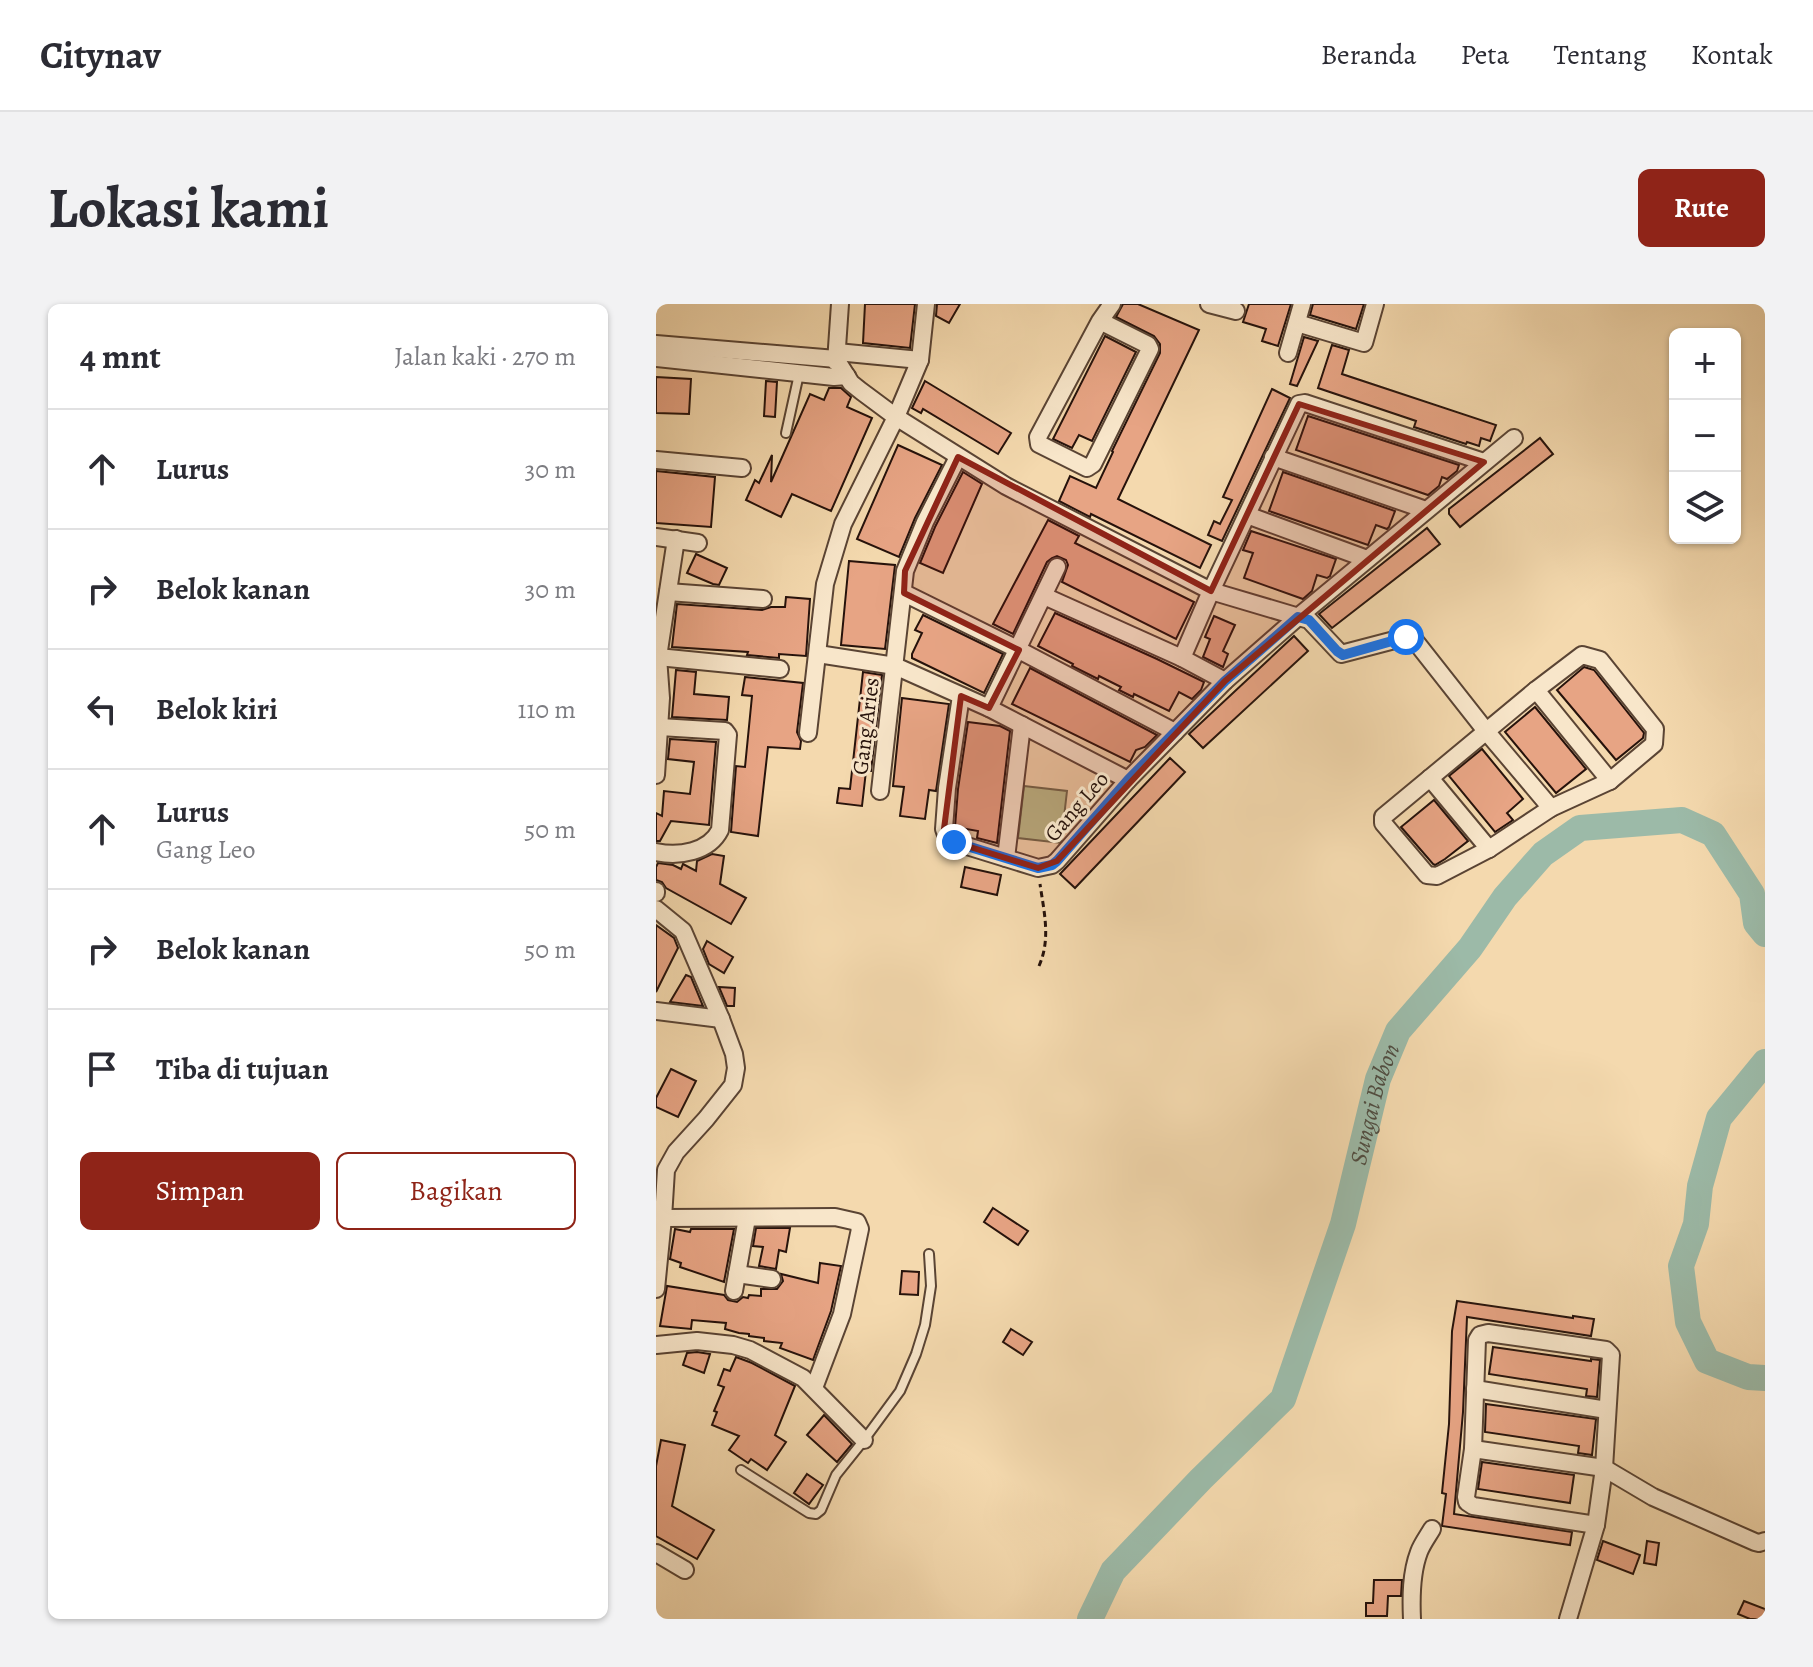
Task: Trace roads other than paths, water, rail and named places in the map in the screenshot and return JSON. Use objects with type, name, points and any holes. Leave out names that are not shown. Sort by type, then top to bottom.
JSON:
[{"type":"street","points":[[840,304],[836,356],[840,376]]},
{"type":"street","points":[[808,733],[825,584],[843,524],[896,417],[920,360],[926,304]]},
{"type":"street","points":[[1100,321],[1148,345],[1150,349],[1093,464],[1087,468],[1039,444],[1038,437],[1100,321],[1112,304]]},
{"type":"street","points":[[1209,304],[1236,311]]},
{"type":"street","points":[[1288,353],[1302,304]]},
{"type":"street","points":[[1297,323],[1364,343],[1375,304]]},
{"type":"street","points":[[656,344],[920,360]]},
{"type":"street","points":[[656,358],[840,376],[896,417],[1006,486],[1211,591],[1309,620],[1343,655],[1412,637],[1551,808]]},
{"type":"street","points":[[1182,658],[1296,407],[1304,403],[1484,462]]},
{"type":"street","name":"Gang Leo","points":[[1006,858],[1038,868],[1057,861],[1128,780],[1225,681],[1514,438]]},
{"type":"street","name":"Gang Aries","points":[[880,791],[905,571],[925,522],[958,457]]},
{"type":"street","points":[[1273,457],[1426,510]]},
{"type":"street","points":[[656,460],[742,468]]},
{"type":"street","points":[[1247,515],[1367,559]]},
{"type":"street","points":[[656,537],[698,543]]},
{"type":"street","points":[[656,775],[660,727],[658,657],[676,539]]},
{"type":"street","points":[[989,708],[1057,567]]},
{"type":"street","points":[[668,592],[763,599]]},
{"type":"street","points":[[904,593],[1175,732]]},
{"type":"street","points":[[1044,596],[1182,658],[1225,681]]},
{"type":"street","points":[[818,654],[895,666],[989,708],[1128,780]]},
{"type":"street","points":[[1586,655],[1600,660],[1655,729],[1654,744],[1610,781],[1551,808],[1489,849],[1437,876],[1427,875],[1383,823],[1383,817],[1536,690],[1578,656],[1586,655]]},
{"type":"street","points":[[658,657],[780,669]]},
{"type":"street","points":[[1536,690],[1610,781]]},
{"type":"street","points":[[961,696],[944,829],[947,837],[954,842],[1006,858],[1022,725]]},
{"type":"street","points":[[656,852],[684,853],[716,838],[720,830],[728,735],[725,731],[660,727]]},
{"type":"street","points":[[1430,778],[1489,849]]},
{"type":"street","points":[[656,909],[683,931],[721,1019],[736,1068],[733,1085],[670,1161],[666,1170],[656,1289]]},
{"type":"street","points":[[656,1011],[721,1019]]},
{"type":"street","points":[[663,1218],[835,1217],[857,1222],[860,1229],[847,1295],[814,1388]]},
{"type":"street","points":[[747,1218],[736,1283],[772,1279]]},
{"type":"street","points":[[1568,1619],[1596,1525],[1604,1468],[1611,1355],[1606,1350],[1488,1333],[1480,1335],[1477,1340],[1473,1449],[1467,1502],[1473,1506],[1596,1525]]},
{"type":"street","points":[[656,1345],[697,1341],[750,1350],[803,1378],[864,1440]]},
{"type":"street","points":[[1475,1389],[1607,1410]]},
{"type":"street","points":[[1473,1449],[1604,1468],[1653,1497],[1759,1543],[1765,1541]]},
{"type":"street","points":[[1412,1619],[1413,1576],[1419,1552],[1432,1529]]},
{"type":"street","points":[[656,1553],[685,1570]]},
{"type":"lane","points":[[786,433],[799,373]]},
{"type":"lane","points":[[741,1470],[809,1513],[816,1514],[821,1510],[836,1475],[900,1391],[916,1354],[925,1325],[931,1286],[929,1254]]},
{"type":"waterway","name":"Sungai Babon","points":[[1090,1619],[1113,1571],[1283,1399],[1343,1224],[1378,1079],[1398,1031],[1470,948],[1505,897],[1543,854],[1580,828],[1682,820],[1713,834],[1752,894],[1756,923],[1765,934]]},
{"type":"waterway","name":"Sungai Babon","points":[[1765,1062],[1719,1118],[1700,1186],[1696,1224],[1681,1266],[1688,1322],[1707,1361],[1748,1377],[1765,1378]]}]
